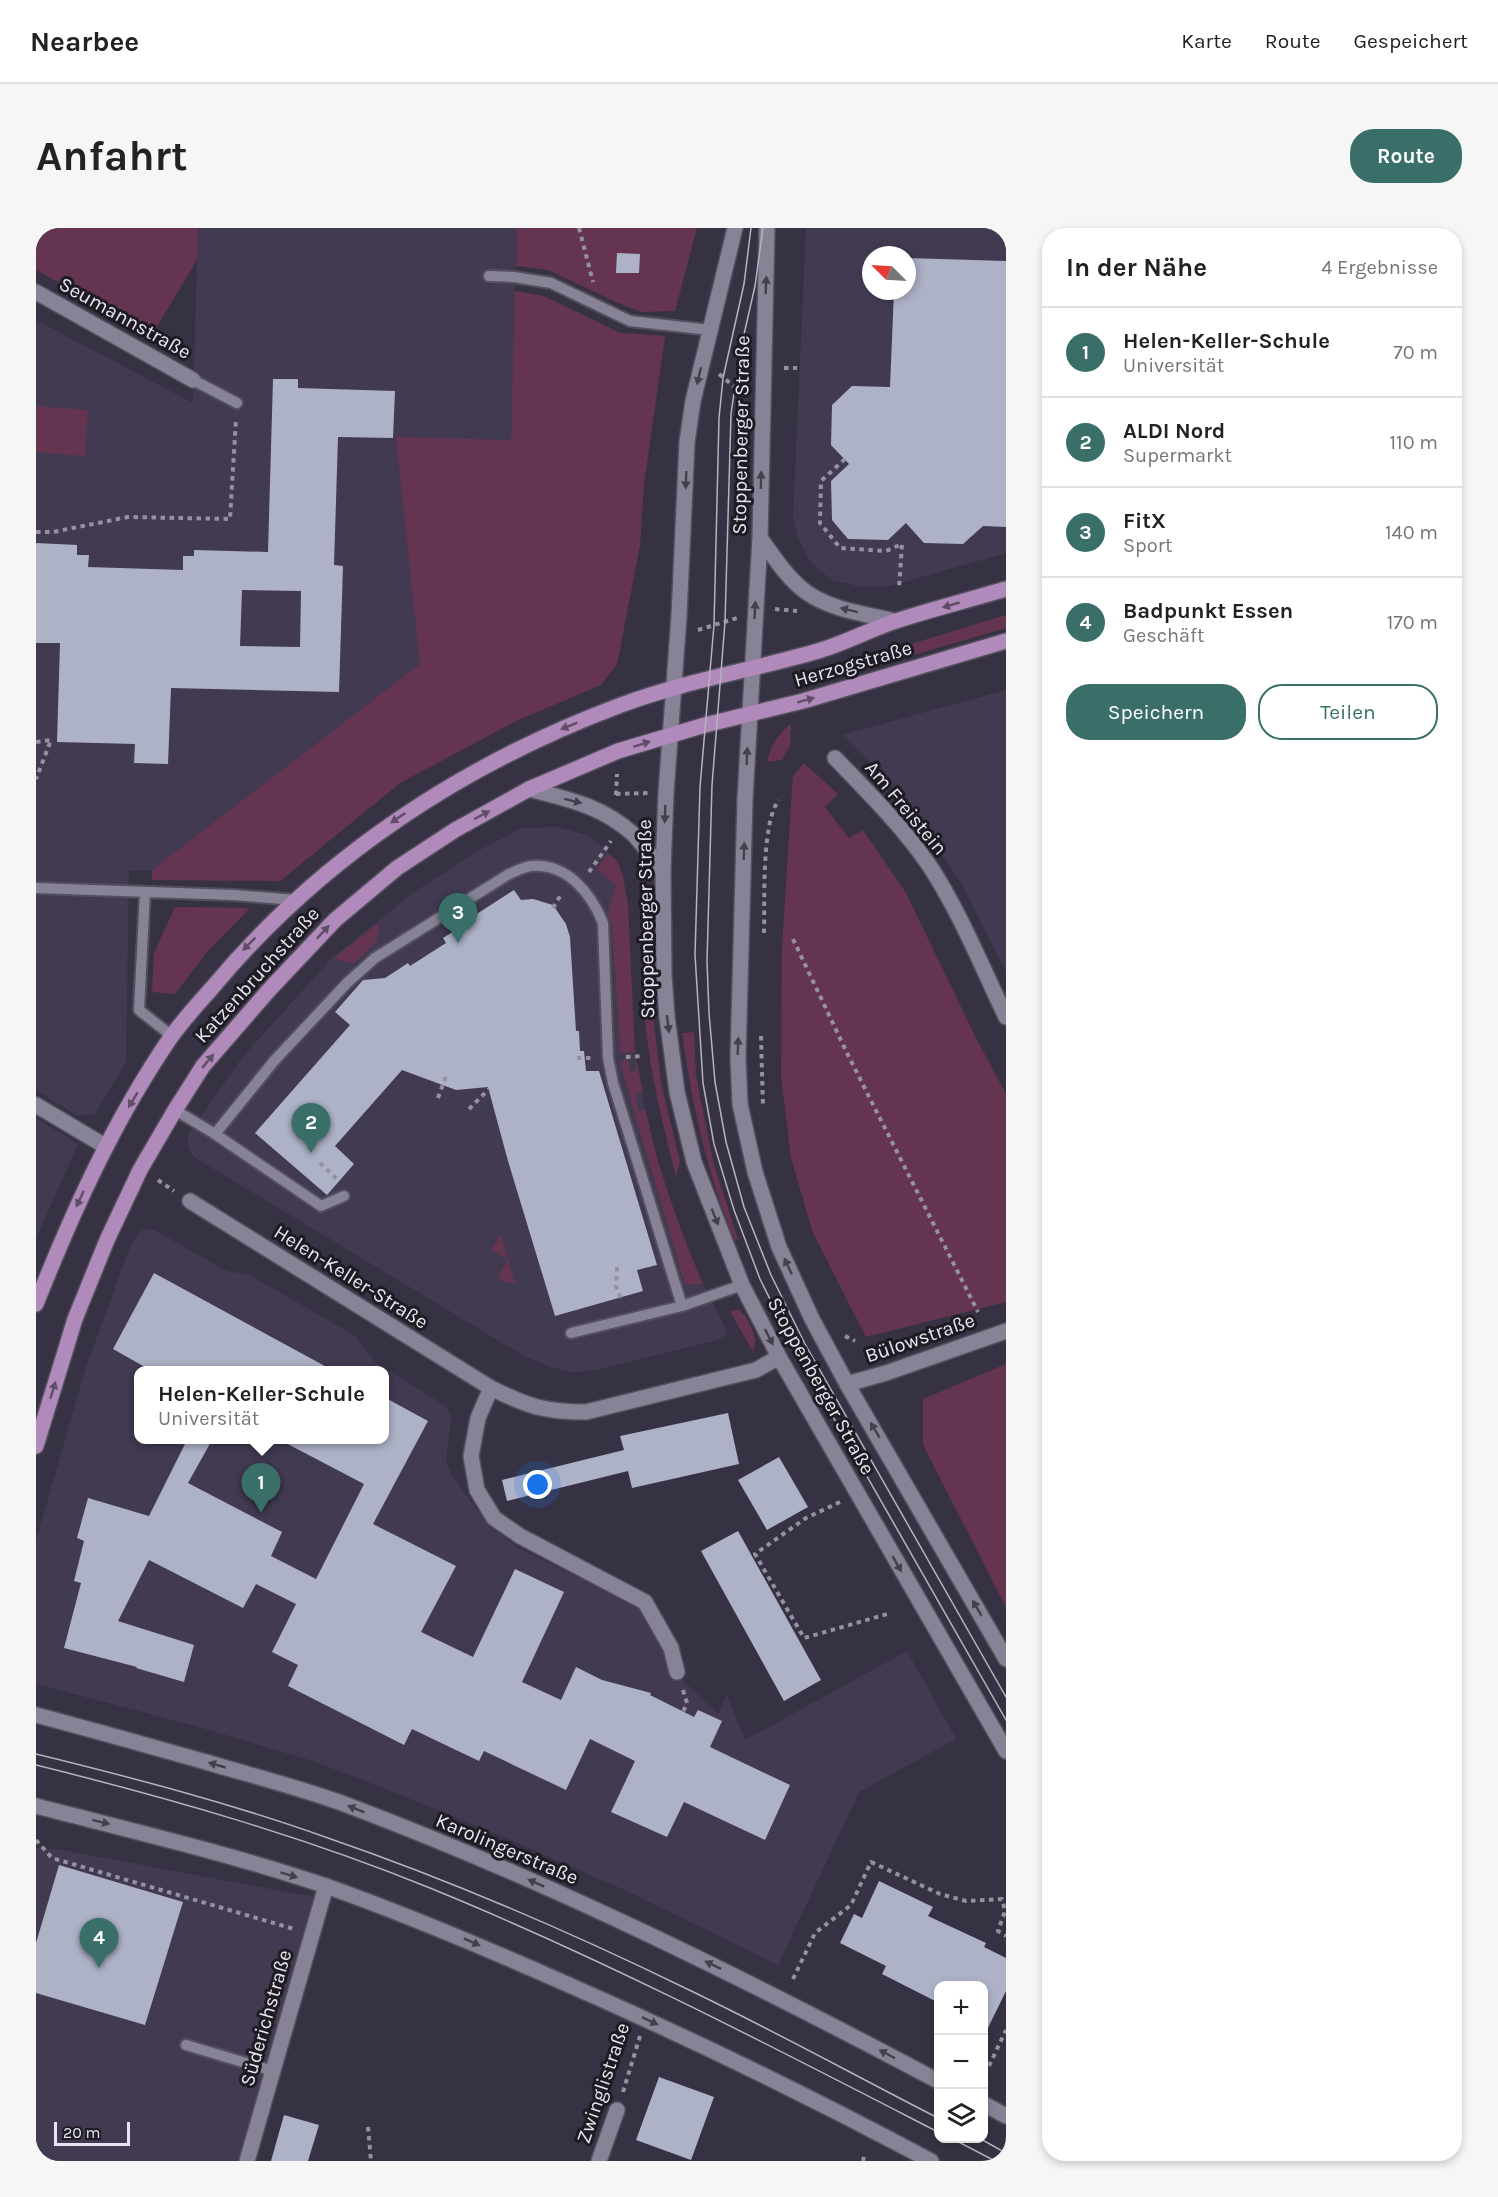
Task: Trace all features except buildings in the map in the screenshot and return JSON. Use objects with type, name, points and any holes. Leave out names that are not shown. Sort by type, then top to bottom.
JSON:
[{"type":"main road","name":"Stoppenberger Straße","points":[[735,228],[693,401],[687,442],[663,871],[665,996],[677,1092],[693,1162],[742,1285],[779,1357],[1006,1750]]},
{"type":"main road","name":"Stoppenberger Straße","points":[[767,228],[760,538],[748,713],[738,1058],[740,1104],[755,1172],[779,1247],[812,1319],[847,1384],[1006,1659]]},
{"type":"main road","name":"Seumannstraße","points":[[36,292],[193,380]]},
{"type":"main road","points":[[760,538],[791,578],[806,592],[832,606],[895,621]]},
{"type":"main road","name":"Herzogstraße","points":[[716,677],[822,650],[895,621],[1006,589]]},
{"type":"main road","name":"Herzogstraße","points":[[711,723],[803,701],[1006,641]]},
{"type":"main road","name":"Katzenbruchstraße","points":[[36,1304],[65,1230],[105,1146],[172,1036],[243,950],[295,900],[397,818],[471,772],[552,733],[623,704],[716,677]]},
{"type":"main road","name":"Katzenbruchstraße","points":[[36,1446],[75,1319],[107,1240],[140,1170],[203,1066],[269,990],[335,920],[397,868],[455,830],[530,789],[618,751],[711,723]]},
{"type":"main road","name":"Am Freistein","points":[[835,758],[885,809],[929,866],[951,904],[1006,1017]]},
{"type":"main road","points":[[530,789],[586,804],[614,819],[634,835],[663,871]]},
{"type":"main road","points":[[36,1105],[105,1146]]},
{"type":"main road","name":"Helen-Keller-Straße","points":[[190,1201],[491,1388],[525,1405],[558,1412],[586,1412],[756,1370],[779,1357]]},
{"type":"main road","name":"Bülowstraße","points":[[847,1384],[886,1373],[1006,1331]]},
{"type":"main road","points":[[491,1388],[478,1418],[471,1456],[477,1490],[494,1518],[520,1536],[645,1602],[670,1648],[677,1672]]},
{"type":"main road","name":"Karolingerstraße","points":[[36,1714],[273,1781],[345,1805],[490,1862],[616,1918],[749,1982],[934,2078]]},
{"type":"main road","points":[[39,1809],[168,1839],[326,1886],[461,1937],[738,2062],[931,2161]]},
{"type":"main road","name":"Süderichstraße","points":[[247,2161],[326,1886]]},
{"type":"main road","points":[[988,2106],[1006,2116]]},
{"type":"main road","name":"Zwinglistraße","points":[[599,2161],[617,2110]]},
{"type":"lane","points":[[489,276],[514,277],[550,283],[630,321],[710,330]]},
{"type":"lane","points":[[193,380],[237,404]]},
{"type":"lane","points":[[215,1134],[274,1061],[375,958],[509,873],[531,866],[554,868],[585,889],[595,903],[603,923],[608,1058],[613,1083],[682,1306]]},
{"type":"lane","points":[[36,888],[234,895],[295,900]]},
{"type":"lane","points":[[144,892],[139,1010],[172,1036]]},
{"type":"lane","points":[[175,1110],[215,1134],[321,1206],[345,1196]]},
{"type":"lane","points":[[571,1333],[682,1306],[742,1285]]},
{"type":"lane","points":[[186,2045],[273,2071]]},
{"type":"path","points":[[579,228],[595,290],[594,304]]},
{"type":"path","points":[[36,532],[53,532],[128,517],[230,519],[237,404]]},
{"type":"path","points":[[844,459],[821,481],[820,523],[840,548],[886,551],[903,544],[899,588]]},
{"type":"path","points":[[771,608],[804,612]]},
{"type":"path","points":[[697,630],[743,616]]},
{"type":"path","points":[[36,742],[51,740],[36,778]]},
{"type":"path","name":"Stoppenberger Straße","points":[[616,800],[617,774]]},
{"type":"path","points":[[616,794],[653,793]]},
{"type":"path","points":[[764,935],[768,829],[775,805],[779,800]]},
{"type":"path","points":[[570,878],[588,873],[612,841]]},
{"type":"path","points":[[793,939],[847,1053],[978,1312]]},
{"type":"path","points":[[761,1033],[764,1110]]},
{"type":"path","points":[[438,1098],[446,1076]]},
{"type":"path","points":[[469,1109],[489,1089]]},
{"type":"path","points":[[320,1163],[339,1180]]},
{"type":"path","points":[[617,1267],[616,1286],[620,1298]]},
{"type":"path","points":[[838,1331],[855,1341]]},
{"type":"path","points":[[840,1502],[806,1518],[754,1554],[804,1638],[891,1613]]},
{"type":"path","points":[[36,1840],[52,1857],[312,1935]]},
{"type":"path","points":[[793,1979],[815,1934],[851,1905],[871,1862],[940,1894],[966,1901],[1002,1899],[1005,1911],[998,1931],[1006,1936]]},
{"type":"path","name":"Zwinglistraße","points":[[617,2110],[647,2019]]},
{"type":"path","points":[[988,2066],[1006,2030]]},
{"type":"path","points":[[368,2127],[371,2161]]},
{"type":"shaded area","points":[[36,228],[198,228],[197,260],[153,333],[36,270]]},
{"type":"shaded area","points":[[198,228],[517,228],[515,291],[544,296],[620,333],[665,336],[644,484],[640,545],[617,664],[400,783],[280,881],[152,880],[152,870],[129,871],[126,1062],[95,1114],[78,1116],[36,1090],[36,320],[193,403]]},
{"type":"shaded area","points":[[517,228],[697,228],[675,311],[641,312],[548,270],[516,266]]},
{"type":"shaded area","points":[[806,228],[1006,228],[1006,553],[890,586],[863,587],[831,580],[810,561],[798,539],[793,517]]},
{"type":"shaded area","points":[[515,291],[544,296],[620,333],[665,336],[644,484],[640,545],[617,664],[601,685],[516,721],[400,783],[280,881],[152,880],[152,870],[420,664],[396,437],[511,440]]},
{"type":"shaded area","points":[[36,406],[88,410],[85,456],[36,452]]},
{"type":"shaded area","points":[[1006,615],[1006,628],[814,684],[813,674]]},
{"type":"shaded area","points":[[1006,690],[1006,972],[961,883],[914,813],[881,774],[842,735]]},
{"type":"shaded area","points":[[791,724],[790,746],[782,760],[767,762],[775,741]]},
{"type":"shaded area","points":[[804,763],[838,794],[825,807],[849,838],[863,830],[906,893],[977,1040],[1006,1094],[1006,1302],[866,1337],[813,1233],[791,1158],[781,1076],[782,947],[793,776]]},
{"type":"shaded area","points":[[558,827],[586,835],[598,843],[617,861],[623,876],[628,905],[633,1045],[651,1141],[686,1245],[727,1331],[722,1339],[596,1370],[574,1372],[550,1367],[524,1356],[194,1157],[188,1147],[188,1135],[241,1059],[332,958],[413,893],[476,852],[522,828]]},
{"type":"shaded area","points":[[608,853],[617,861],[623,876],[628,905],[635,1052],[621,1054],[612,925],[608,913],[616,886],[597,869]]},
{"type":"shaded area","points":[[642,873],[649,896],[650,989],[661,1083],[680,1161],[676,1177],[648,1048],[642,970]]},
{"type":"shaded area","points":[[175,907],[250,908],[207,952],[175,994],[152,992],[154,953]]},
{"type":"shaded area","points":[[380,922],[377,941],[353,964],[334,958]]},
{"type":"shaded area","points":[[694,1032],[696,1076],[714,1165],[738,1239],[735,1241],[716,1190],[691,1086],[682,1033]]},
{"type":"shaded area","points":[[628,1059],[630,1072],[636,1071],[635,1062],[637,1062],[643,1093],[635,1094],[638,1111],[646,1110],[656,1154],[670,1198],[703,1284],[685,1284],[623,1073],[621,1061]]},
{"type":"shaded area","points":[[36,1118],[78,1144],[36,1239]]},
{"type":"shaded area","points":[[142,1229],[155,1230],[226,1271],[250,1275],[355,1336],[375,1362],[381,1366],[134,1366],[134,1444],[389,1444],[389,1371],[447,1407],[451,1418],[446,1461],[452,1475],[489,1526],[520,1549],[640,1607],[679,1677],[718,1714],[727,1695],[745,1740],[907,1651],[956,1739],[859,1792],[778,1965],[629,1892],[513,1841],[313,1761],[192,1725],[36,1684],[36,1541],[85,1370],[131,1244]]},
{"type":"shaded area","points":[[501,1235],[508,1259],[491,1250]]},
{"type":"shaded area","points":[[508,1259],[516,1283],[506,1283],[498,1277]]},
{"type":"shaded area","points":[[739,1310],[747,1319],[754,1335],[753,1352],[730,1311]]},
{"type":"shaded area","points":[[1006,1364],[1006,1607],[923,1445],[923,1399]]},
{"type":"shaded area","points":[[36,1848],[56,1849],[314,1897],[238,2161],[36,2161]]},
{"type":"tram line","points":[[751,228],[744,284],[723,378],[719,418],[714,625],[700,787],[695,955],[703,1083],[714,1144],[734,1210],[760,1279],[796,1352],[1006,1720]]},
{"type":"tram line","points":[[763,228],[755,286],[740,352],[731,414],[725,622],[712,785],[707,961],[715,1082],[726,1142],[744,1207],[771,1275],[805,1344],[1006,1697]]},
{"type":"tram line","points":[[36,1754],[146,1782],[256,1814],[374,1854],[464,1889],[554,1927],[685,1988],[934,2116]]},
{"type":"tram line","points":[[36,1765],[235,1819],[333,1851],[430,1888],[623,1974],[934,2130]]},
{"type":"tram line","points":[[961,2143],[995,2161]]},
{"type":"tram line","points":[[988,2143],[1006,2153]]},
{"type":"place","name":"FitX","points":[[458,943]]},
{"type":"place","name":"ALDI Nord","points":[[311,1153]]},
{"type":"place","name":"Helen-Keller-Schule","points":[[261,1513]]},
{"type":"place","name":"Badpunkt Essen","points":[[99,1968]]}]
